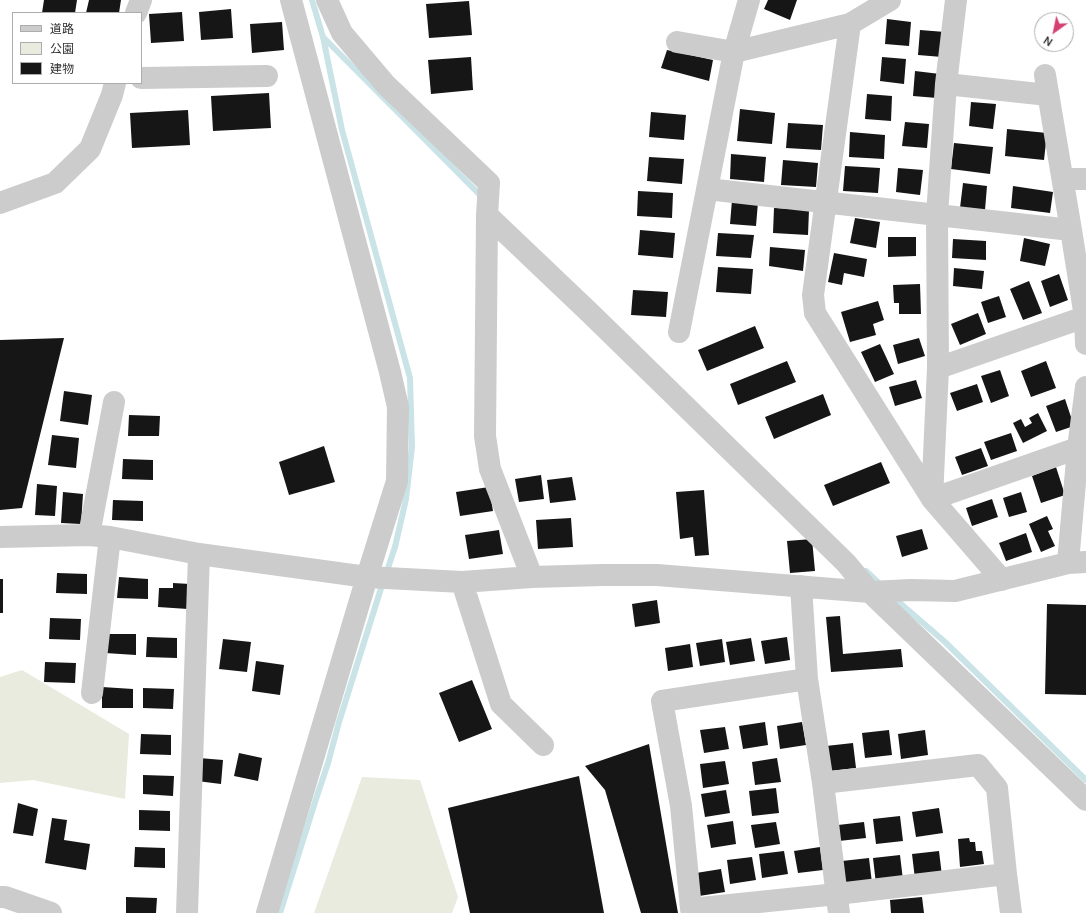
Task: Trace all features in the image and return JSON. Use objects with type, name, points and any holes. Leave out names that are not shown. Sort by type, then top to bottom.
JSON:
[{"type":"street","points":[[136,12],[141,0]]},
{"type":"street","points":[[267,913],[397,481],[398,406],[291,0]]},
{"type":"street","points":[[327,0],[342,33],[386,85],[489,183],[485,436],[490,469],[532,577]]},
{"type":"street","points":[[680,332],[734,52],[749,0]]},
{"type":"street","points":[[677,42],[734,52],[850,24],[890,0]]},
{"type":"street","points":[[932,499],[938,368],[937,215],[946,84],[956,0]]},
{"type":"street","points":[[850,24],[813,295],[815,313],[932,499],[1002,580]]},
{"type":"street","points":[[142,78],[267,76]]},
{"type":"street","points":[[0,203],[54,182],[90,149],[112,95],[115,84]]},
{"type":"street","points":[[946,84],[1046,85],[1072,230],[1085,317],[1086,344]]},
{"type":"street","points":[[1063,179],[1086,179]]},
{"type":"street","points":[[707,189],[1072,230]]},
{"type":"street","points":[[488,212],[1086,800]]},
{"type":"street","points":[[938,368],[1085,317]]},
{"type":"street","points":[[0,537],[99,536],[199,554],[369,577],[398,579],[462,582],[532,577],[657,575],[874,592],[911,590],[955,591],[1077,563],[1078,448],[1086,387]]},
{"type":"street","points":[[92,693],[99,536],[114,402]]},
{"type":"street","points":[[932,499],[1078,448]]},
{"type":"street","points":[[187,913],[199,554]]},
{"type":"street","points":[[462,582],[501,704],[543,745]]},
{"type":"street","points":[[801,586],[807,679],[823,783],[838,903]]},
{"type":"street","points":[[807,679],[662,701],[681,806],[690,909],[838,903],[1006,874]]},
{"type":"street","points":[[823,783],[978,765],[997,788],[1011,913]]},
{"type":"street","points":[[0,897],[5,897],[51,913]]},
{"type":"green space","points":[[22,670],[129,734],[125,799],[33,780],[0,783],[0,677]]},
{"type":"green space","points":[[362,777],[420,780],[458,897],[452,913],[314,913]]},
{"type":"building","points":[[44,0],[77,0],[75,12],[42,12]]},
{"type":"building","points":[[89,0],[121,0],[119,12],[86,12]]},
{"type":"building","points":[[768,0],[797,0],[790,20],[764,9]]},
{"type":"building","points":[[469,1],[472,35],[429,38],[426,4]]},
{"type":"building","points":[[231,9],[233,38],[201,40],[199,12]]},
{"type":"building","points":[[182,12],[184,41],[151,43],[149,14]]},
{"type":"building","points":[[887,19],[911,22],[909,46],[885,44]]},
{"type":"building","points":[[282,22],[284,50],[252,53],[250,24]]},
{"type":"building","points":[[920,30],[945,32],[942,57],[918,55]]},
{"type":"building","points":[[667,50],[713,60],[709,81],[661,68]]},
{"type":"building","points":[[471,57],[473,90],[431,94],[428,60]]},
{"type":"building","points":[[882,57],[906,59],[904,84],[880,81]]},
{"type":"building","points":[[915,71],[940,74],[937,98],[913,96]]},
{"type":"building","points":[[269,93],[271,128],[213,131],[211,96]]},
{"type":"building","points":[[867,94],[892,96],[891,121],[865,119]]},
{"type":"building","points":[[971,102],[996,104],[993,129],[969,126]]},
{"type":"building","points":[[740,109],[775,113],[772,144],[737,141]]},
{"type":"building","points":[[188,110],[190,145],[132,148],[130,113]]},
{"type":"building","points":[[651,112],[686,115],[684,140],[649,137]]},
{"type":"building","points":[[905,122],[929,124],[927,148],[902,146]]},
{"type":"building","points":[[788,123],[823,125],[821,150],[786,148]]},
{"type":"building","points":[[1007,129],[1047,133],[1044,160],[1005,156]]},
{"type":"building","points":[[850,132],[885,135],[884,159],[849,157]]},
{"type":"building","points":[[954,143],[993,147],[990,174],[951,169]]},
{"type":"building","points":[[731,154],[766,157],[764,182],[730,179]]},
{"type":"building","points":[[649,157],[684,159],[682,184],[647,181]]},
{"type":"building","points":[[783,160],[818,163],[816,187],[781,185]]},
{"type":"building","points":[[845,166],[880,168],[878,193],[843,191]]},
{"type":"building","points":[[898,168],[923,170],[920,195],[896,192]]},
{"type":"building","points":[[963,183],[987,186],[985,210],[960,208]]},
{"type":"building","points":[[1013,186],[1053,192],[1050,213],[1011,208]]},
{"type":"building","points":[[638,191],[673,193],[672,218],[637,216]]},
{"type":"building","points":[[732,200],[758,202],[756,226],[730,224]]},
{"type":"building","points":[[774,208],[809,210],[808,235],[773,233]]},
{"type":"building","points":[[855,218],[880,222],[876,248],[850,243]]},
{"type":"building","points":[[640,230],[675,233],[673,258],[638,255]]},
{"type":"building","points":[[718,233],[754,235],[751,258],[716,256]]},
{"type":"building","points":[[888,237],[916,237],[916,256],[888,257]]},
{"type":"building","points":[[1024,238],[1050,244],[1045,266],[1020,261]]},
{"type":"building","points":[[953,239],[986,241],[986,260],[952,258]]},
{"type":"building","points":[[770,247],[805,250],[803,271],[769,266]]},
{"type":"building","points":[[834,253],[867,259],[864,277],[844,273],[842,285],[828,282]]},
{"type":"building","points":[[718,267],[753,269],[751,294],[716,292]]},
{"type":"building","points":[[954,268],[984,271],[982,289],[953,286]]},
{"type":"building","points":[[1059,274],[1068,300],[1050,307],[1041,281]]},
{"type":"building","points":[[1029,281],[1042,313],[1023,320],[1010,289]]},
{"type":"building","points":[[920,284],[921,314],[899,314],[899,303],[894,303],[893,285]]},
{"type":"building","points":[[633,290],[668,292],[666,317],[631,315]]},
{"type":"building","points":[[999,296],[1006,317],[988,323],[981,302]]},
{"type":"building","points":[[878,301],[884,320],[873,324],[876,335],[850,342],[841,312]]},
{"type":"building","points":[[978,313],[986,334],[960,345],[951,324]]},
{"type":"building","points":[[755,326],[764,348],[707,371],[698,350]]},
{"type":"building","points":[[64,338],[22,508],[0,510],[0,340]]},
{"type":"building","points":[[919,338],[925,356],[898,364],[893,345]]},
{"type":"building","points":[[880,344],[894,374],[875,382],[861,352]]},
{"type":"building","points":[[787,361],[796,382],[738,405],[730,384]]},
{"type":"building","points":[[1046,361],[1056,388],[1031,397],[1021,371]]},
{"type":"building","points":[[1000,370],[1009,396],[991,403],[981,376]]},
{"type":"building","points":[[916,380],[922,398],[895,406],[889,387]]},
{"type":"building","points":[[977,384],[983,402],[957,411],[950,393]]},
{"type":"building","points":[[64,391],[92,395],[88,425],[60,421]]},
{"type":"building","points":[[823,394],[831,415],[774,439],[765,417]]},
{"type":"building","points":[[1065,399],[1074,426],[1056,432],[1046,406]]},
{"type":"building","points":[[1038,413],[1047,431],[1023,443],[1013,423],[1021,419],[1025,427],[1032,423],[1029,418]]},
{"type":"building","points":[[129,415],[160,416],[159,436],[128,436]]},
{"type":"building","points":[[1011,433],[1017,451],[991,460],[984,442]]},
{"type":"building","points":[[52,435],[79,438],[76,468],[48,465]]},
{"type":"building","points":[[324,446],[335,482],[289,495],[279,462]]},
{"type":"building","points":[[981,448],[988,466],[962,475],[955,457]]},
{"type":"building","points":[[123,459],[153,460],[153,480],[122,479]]},
{"type":"building","points":[[881,462],[890,483],[833,506],[824,485]]},
{"type":"building","points":[[1056,467],[1065,495],[1041,503],[1032,476]]},
{"type":"building","points":[[541,475],[544,499],[519,502],[515,479]]},
{"type":"building","points":[[572,477],[576,500],[550,503],[547,480]]},
{"type":"building","points":[[37,484],[57,486],[55,516],[35,515]]},
{"type":"building","points":[[489,487],[493,511],[460,516],[456,492]]},
{"type":"building","points":[[704,490],[709,555],[695,556],[693,537],[680,539],[676,492]]},
{"type":"building","points":[[63,492],[83,494],[81,524],[61,523]]},
{"type":"building","points":[[1021,492],[1027,512],[1009,517],[1003,498]]},
{"type":"building","points":[[992,499],[998,517],[972,526],[966,508]]},
{"type":"building","points":[[113,500],[143,501],[143,521],[112,520]]},
{"type":"building","points":[[1047,516],[1053,529],[1048,531],[1055,546],[1041,552],[1029,524]]},
{"type":"building","points":[[571,518],[573,547],[538,549],[536,520]]},
{"type":"building","points":[[922,529],[928,549],[902,557],[896,536]]},
{"type":"building","points":[[499,530],[503,554],[469,559],[465,535]]},
{"type":"building","points":[[1026,533],[1032,552],[1006,561],[999,543]]},
{"type":"building","points":[[812,539],[815,571],[790,573],[787,541]]},
{"type":"building","points":[[57,573],[87,574],[87,594],[56,593]]},
{"type":"building","points":[[119,577],[148,579],[148,599],[117,598]]},
{"type":"building","points":[[0,579],[3,579],[3,613],[0,613]]},
{"type":"building","points":[[173,583],[190,584],[188,609],[158,607],[159,588],[173,588]]},
{"type":"building","points":[[657,600],[660,623],[635,627],[632,604]]},
{"type":"building","points":[[1047,604],[1086,605],[1086,695],[1045,694]]},
{"type":"building","points":[[840,616],[843,654],[901,649],[903,667],[831,672],[826,617]]},
{"type":"building","points":[[50,618],[81,619],[80,640],[49,639]]},
{"type":"building","points":[[106,634],[136,634],[136,655],[105,653]]},
{"type":"building","points":[[147,637],[177,638],[177,658],[146,657]]},
{"type":"building","points":[[787,637],[790,660],[765,664],[761,641]]},
{"type":"building","points":[[751,638],[755,661],[730,665],[726,642]]},
{"type":"building","points":[[223,639],[251,642],[247,672],[219,669]]},
{"type":"building","points":[[722,639],[725,662],[700,666],[696,643]]},
{"type":"building","points":[[690,644],[693,667],[668,671],[665,648]]},
{"type":"building","points":[[256,661],[284,665],[280,695],[252,691]]},
{"type":"building","points":[[45,662],[76,663],[75,683],[44,682]]},
{"type":"building","points":[[472,680],[492,729],[459,742],[439,693]]},
{"type":"building","points":[[102,687],[133,689],[133,708],[102,708]]},
{"type":"building","points":[[143,688],[174,689],[173,709],[143,708]]},
{"type":"building","points":[[765,722],[768,745],[743,749],[739,726]]},
{"type":"building","points":[[802,722],[806,745],[780,749],[777,726]]},
{"type":"building","points":[[725,727],[729,749],[704,753],[700,730]]},
{"type":"building","points":[[889,730],[892,755],[865,758],[862,733]]},
{"type":"building","points":[[925,730],[928,755],[901,759],[898,734]]},
{"type":"building","points":[[141,734],[171,735],[171,755],[140,754]]},
{"type":"building","points":[[853,743],[856,768],[829,771],[826,746]]},
{"type":"building","points":[[649,744],[678,913],[641,913],[605,790],[585,766]]},
{"type":"building","points":[[239,753],[262,758],[258,781],[234,776]]},
{"type":"building","points":[[199,758],[223,760],[221,784],[197,781]]},
{"type":"building","points":[[777,758],[781,782],[755,785],[752,762]]},
{"type":"building","points":[[725,761],[729,784],[703,788],[700,764]]},
{"type":"building","points":[[143,775],[174,776],[173,796],[143,794]]},
{"type":"building","points":[[579,776],[604,913],[470,913],[448,808]]},
{"type":"building","points":[[776,788],[779,813],[752,816],[749,791]]},
{"type":"building","points":[[726,790],[730,813],[705,817],[701,794]]},
{"type":"building","points":[[18,803],[38,809],[33,836],[13,833]]},
{"type":"building","points":[[939,808],[943,833],[916,837],[912,812]]},
{"type":"building","points":[[139,810],[170,811],[170,831],[139,830]]},
{"type":"building","points":[[900,816],[903,841],[876,844],[873,819]]},
{"type":"building","points":[[52,818],[67,820],[64,840],[90,844],[86,870],[45,863]]},
{"type":"building","points":[[733,821],[736,844],[711,848],[707,825]]},
{"type":"building","points":[[776,822],[780,844],[755,848],[751,825]]},
{"type":"building","points":[[864,822],[866,838],[839,841],[838,825]]},
{"type":"building","points":[[969,838],[970,842],[975,842],[976,851],[982,851],[984,864],[960,867],[958,839]]},
{"type":"building","points":[[135,847],[165,848],[165,868],[134,867]]},
{"type":"building","points":[[820,847],[823,870],[798,873],[794,851]]},
{"type":"building","points":[[784,851],[788,874],[762,878],[759,854]]},
{"type":"building","points":[[939,851],[942,876],[915,879],[912,854]]},
{"type":"building","points":[[900,855],[903,880],[876,884],[873,858]]},
{"type":"building","points":[[752,857],[756,880],[730,884],[727,860]]},
{"type":"building","points":[[869,858],[872,883],[845,886],[842,861]]},
{"type":"building","points":[[721,869],[725,892],[699,896],[696,873]]},
{"type":"building","points":[[126,897],[157,898],[156,913],[126,913]]},
{"type":"building","points":[[922,897],[924,913],[891,913],[890,900]]},
{"type":"waterway","points":[[312,0],[323,37],[342,130],[410,378],[412,447],[406,499],[395,547],[386,574]]},
{"type":"waterway","points":[[323,37],[482,197]]},
{"type":"waterway","points":[[866,571],[881,585]]},
{"type":"waterway","points":[[280,913],[328,763],[339,722],[383,582]]},
{"type":"waterway","points":[[893,597],[945,642],[1086,780]]}]
